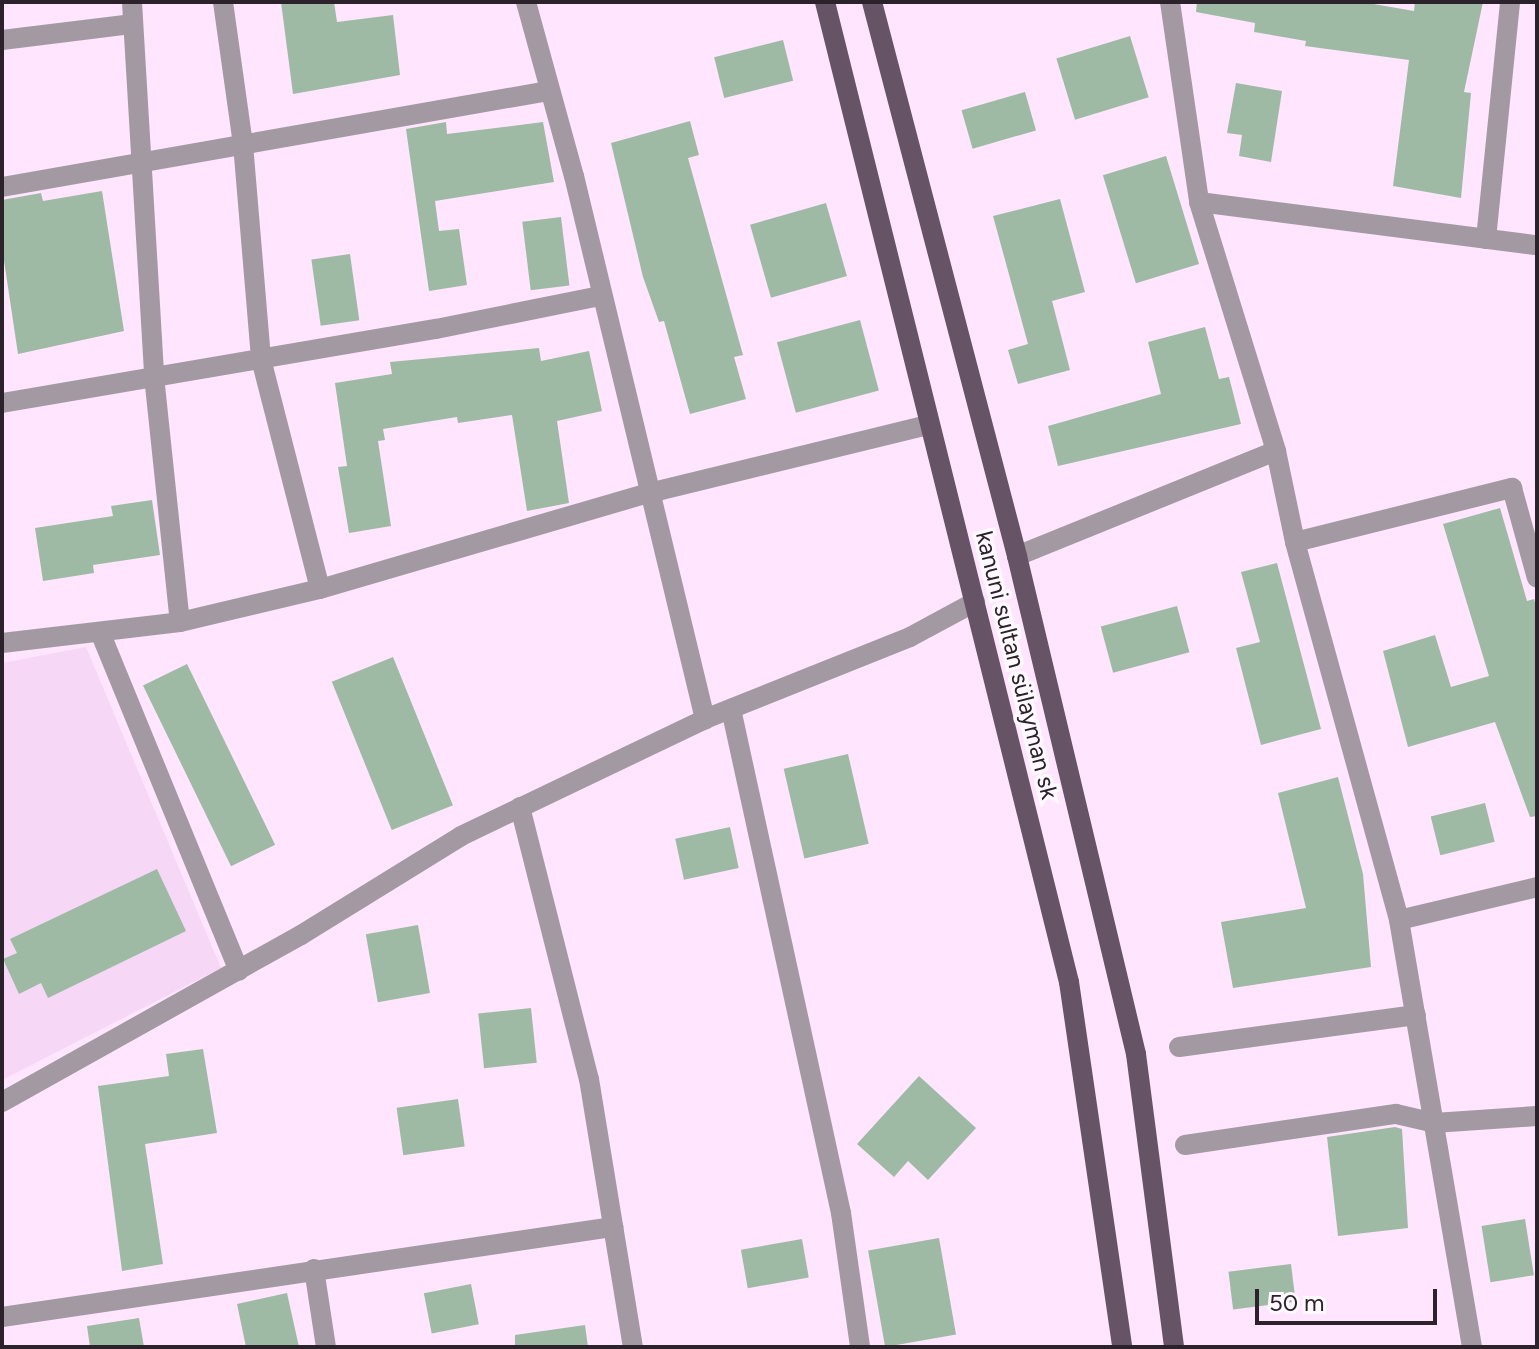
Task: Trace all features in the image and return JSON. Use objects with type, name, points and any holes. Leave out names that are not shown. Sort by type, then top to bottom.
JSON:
[{"type":"main road","name":"kanuni sultan sülayman sk","points":[[825,2],[1069,982],[1122,1347]]},
{"type":"main road","points":[[872,2],[1017,556],[1136,1054],[1174,1347]]},
{"type":"street","points":[[132,2],[154,376],[180,622]]},
{"type":"street","points":[[223,2],[243,144],[261,359],[320,589]]},
{"type":"street","points":[[526,2],[548,91],[574,176],[599,296],[705,719]]},
{"type":"street","points":[[1170,2],[1199,202],[1276,451],[1295,542],[1399,920],[1472,1347]]},
{"type":"street","points":[[1486,239],[1510,2]]},
{"type":"street","points":[[2,40],[133,24]]},
{"type":"street","points":[[2,187],[548,91]]},
{"type":"street","points":[[1199,202],[1537,245]]},
{"type":"street","points":[[2,403],[599,296]]},
{"type":"street","points":[[2,643],[180,622],[320,589],[649,493],[928,425]]},
{"type":"street","points":[[1017,556],[1276,451]]},
{"type":"street","points":[[1295,542],[1512,488],[1537,578]]},
{"type":"street","points":[[2,1102],[239,971],[461,836],[705,719],[910,637],[975,602]]},
{"type":"street","points":[[100,632],[239,971]]},
{"type":"street","points":[[731,709],[841,1213],[860,1347]]},
{"type":"street","points":[[520,807],[589,1079],[633,1347]]},
{"type":"street","points":[[1399,920],[1537,887]]},
{"type":"street","points":[[1179,1047],[1416,1015]]},
{"type":"street","points":[[1185,1145],[1396,1114],[1434,1123],[1537,1116]]},
{"type":"street","points":[[2,1317],[613,1227]]},
{"type":"street","points":[[314,1269],[326,1347]]},
{"type":"shaded area","points":[[86,647],[221,968],[2,1080],[2,663]]},
{"type":"building","points":[[281,2],[334,2],[337,22],[393,15],[400,75],[293,94]]},
{"type":"building","points":[[1197,2],[1362,2],[1414,11],[1415,2],[1483,2],[1464,92],[1471,93],[1461,198],[1393,186],[1409,60],[1305,46],[1306,41],[1254,32],[1255,23],[1196,12]]},
{"type":"building","points":[[1130,36],[1149,97],[1075,120],[1056,59]]},
{"type":"building","points":[[783,40],[793,81],[724,98],[714,57]]},
{"type":"building","points":[[1236,83],[1282,91],[1271,162],[1239,156],[1242,135],[1227,133]]},
{"type":"building","points":[[1025,92],[1036,130],[973,149],[962,110]]},
{"type":"building","points":[[690,121],[699,155],[688,158],[743,355],[734,357],[746,399],[690,414],[664,321],[659,322],[643,277],[611,143]]},
{"type":"building","points":[[446,122],[447,134],[543,122],[554,182],[435,201],[439,231],[459,229],[467,285],[429,291],[406,129]]},
{"type":"building","points":[[1166,156],[1199,264],[1136,283],[1103,175]]},
{"type":"building","points":[[102,191],[124,331],[18,354],[2,247],[2,200],[41,193],[43,201]]},
{"type":"building","points":[[1060,199],[1085,292],[1052,301],[1070,370],[1018,384],[1008,350],[1028,344],[993,216]]},
{"type":"building","points":[[826,203],[847,276],[771,298],[750,225]]},
{"type":"building","points":[[561,217],[569,285],[531,290],[522,222]]},
{"type":"building","points":[[350,254],[359,320],[321,326],[311,259]]},
{"type":"building","points":[[860,320],[879,391],[796,413],[777,342]]},
{"type":"building","points":[[1205,327],[1219,379],[1229,377],[1241,424],[1058,466],[1048,426],[1161,394],[1148,342]]},
{"type":"building","points":[[539,348],[541,361],[589,351],[602,411],[557,421],[569,503],[527,511],[512,415],[458,423],[457,417],[383,429],[385,440],[378,441],[391,526],[349,533],[338,467],[347,466],[335,383],[392,374],[390,362]]},
{"type":"building","points":[[152,500],[160,555],[93,565],[94,573],[43,581],[35,528],[113,516],[111,506]]},
{"type":"building","points":[[1500,508],[1527,601],[1534,599],[1537,610],[1537,816],[1530,817],[1495,722],[1408,747],[1383,651],[1435,635],[1451,687],[1489,676],[1443,524]]},
{"type":"building","points":[[1277,563],[1321,729],[1261,745],[1236,648],[1260,642],[1241,572]]},
{"type":"building","points":[[1177,606],[1189,652],[1113,673],[1101,626]]},
{"type":"building","points":[[393,657],[453,805],[392,830],[332,682]]},
{"type":"building","points":[[187,664],[275,845],[231,866],[143,685]]},
{"type":"building","points":[[848,754],[869,844],[804,858],[784,769]]},
{"type":"building","points":[[1338,777],[1363,874],[1371,967],[1233,988],[1221,922],[1306,908],[1278,793]]},
{"type":"building","points":[[1485,803],[1495,842],[1440,855],[1431,817]]},
{"type":"building","points":[[730,827],[739,868],[684,880],[675,839]]},
{"type":"building","points":[[157,869],[186,931],[48,998],[41,983],[19,994],[3,959],[17,953],[10,939]]},
{"type":"building","points":[[418,925],[430,993],[378,1002],[366,934]]},
{"type":"building","points":[[531,1008],[537,1063],[484,1068],[478,1014]]},
{"type":"building","points":[[203,1049],[217,1133],[145,1144],[163,1264],[122,1271],[98,1086],[169,1076],[166,1054]]},
{"type":"building","points":[[919,1076],[976,1128],[928,1180],[908,1161],[894,1177],[857,1144]]},
{"type":"building","points":[[458,1099],[465,1147],[403,1155],[397,1108]]},
{"type":"building","points":[[1395,1127],[1402,1129],[1408,1228],[1338,1236],[1327,1137]]},
{"type":"building","points":[[1525,1219],[1534,1275],[1490,1282],[1482,1226]]},
{"type":"building","points":[[939,1238],[956,1335],[885,1347],[868,1251]]},
{"type":"building","points":[[802,1239],[809,1277],[748,1288],[741,1250]]},
{"type":"building","points":[[1291,1264],[1296,1302],[1233,1309],[1228,1272]]},
{"type":"building","points":[[471,1284],[479,1324],[432,1333],[424,1293]]},
{"type":"building","points":[[287,1293],[299,1347],[246,1347],[237,1304]]},
{"type":"building","points":[[139,1318],[144,1347],[90,1347],[87,1326]]},
{"type":"building","points":[[585,1325],[588,1347],[515,1347],[515,1335]]}]
